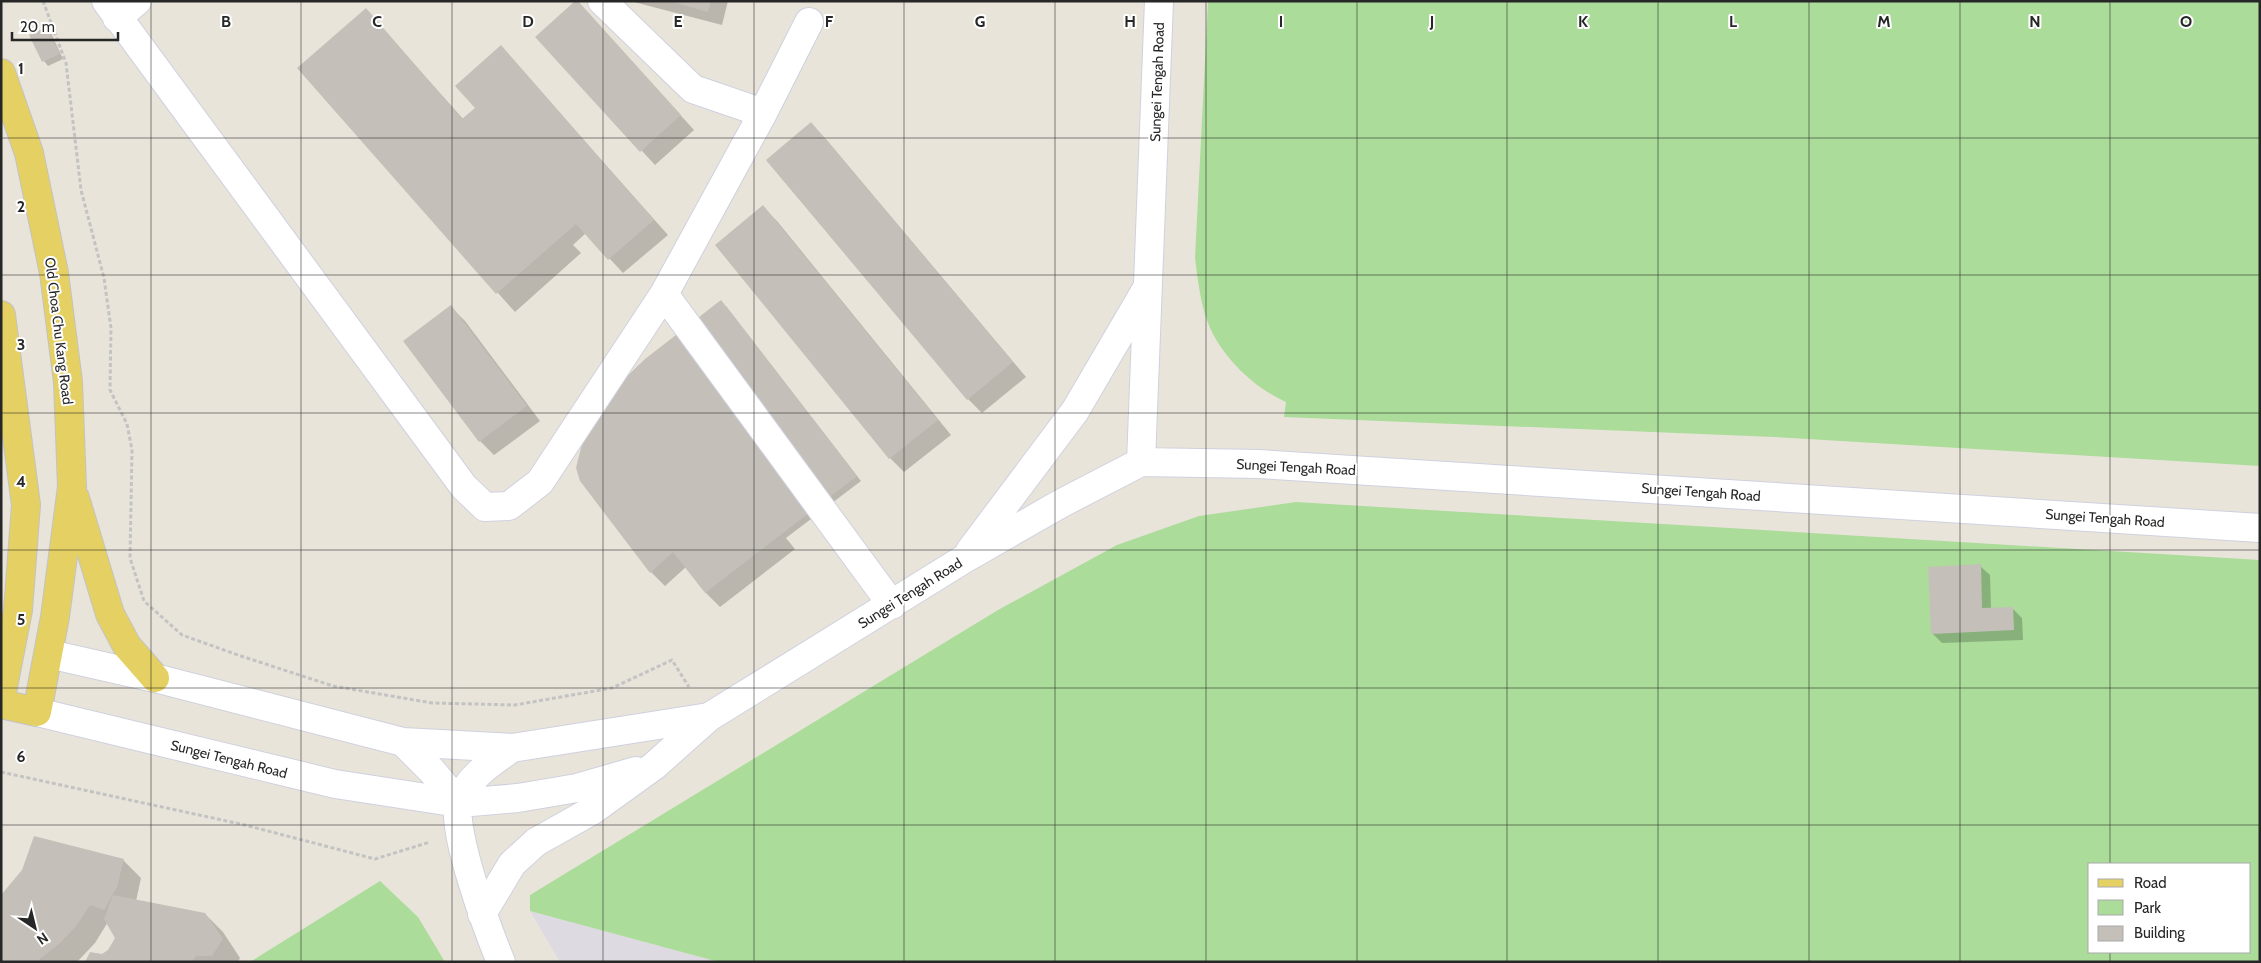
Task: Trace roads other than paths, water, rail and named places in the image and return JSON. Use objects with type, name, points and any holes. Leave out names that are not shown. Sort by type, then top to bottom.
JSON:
[{"type":"main road","name":"Old Choa Chu Kang Road","points":[[1,73],[29,153],[54,273],[68,382],[72,487],[49,654],[37,712]]},
{"type":"main road","points":[[1,316],[26,505],[18,610],[5,644],[1,697]]},
{"type":"main road","points":[[1,458],[10,384]]},
{"type":"main road","points":[[72,487],[110,614],[127,646],[155,678]]},
{"type":"main road","name":"Sungei Tengah Road","points":[[5,644],[49,654]]},
{"type":"main road","name":"Sungei Tengah Road","points":[[1,704],[37,712]]},
{"type":"street","points":[[602,1],[693,89],[763,113]]},
{"type":"street","name":"Sungei Tengah Road","points":[[1141,462],[1160,1]]},
{"type":"street","points":[[120,7],[464,487],[484,507],[509,506],[540,482],[664,294],[763,113],[809,22]]},
{"type":"street","points":[[964,559],[1075,411],[1149,285]]},
{"type":"street","points":[[664,294],[892,605]]},
{"type":"street","name":"Sungei Tengah Road","points":[[482,914],[512,864],[536,842],[593,810],[654,766],[708,717],[964,559],[1060,504],[1141,462],[1259,464],[2260,528]]},
{"type":"street","name":"Sungei Tengah Road","points":[[49,654],[155,678],[403,742],[512,748],[708,717]]},
{"type":"street","name":"Sungei Tengah Road","points":[[37,712],[336,784],[459,803],[518,798],[577,788],[654,766]]},
{"type":"street","points":[[403,742],[432,771],[459,803],[460,832],[482,914],[501,962]]},
{"type":"street","name":"Sungei Tengah Road","points":[[459,803],[477,774],[512,748]]}]
